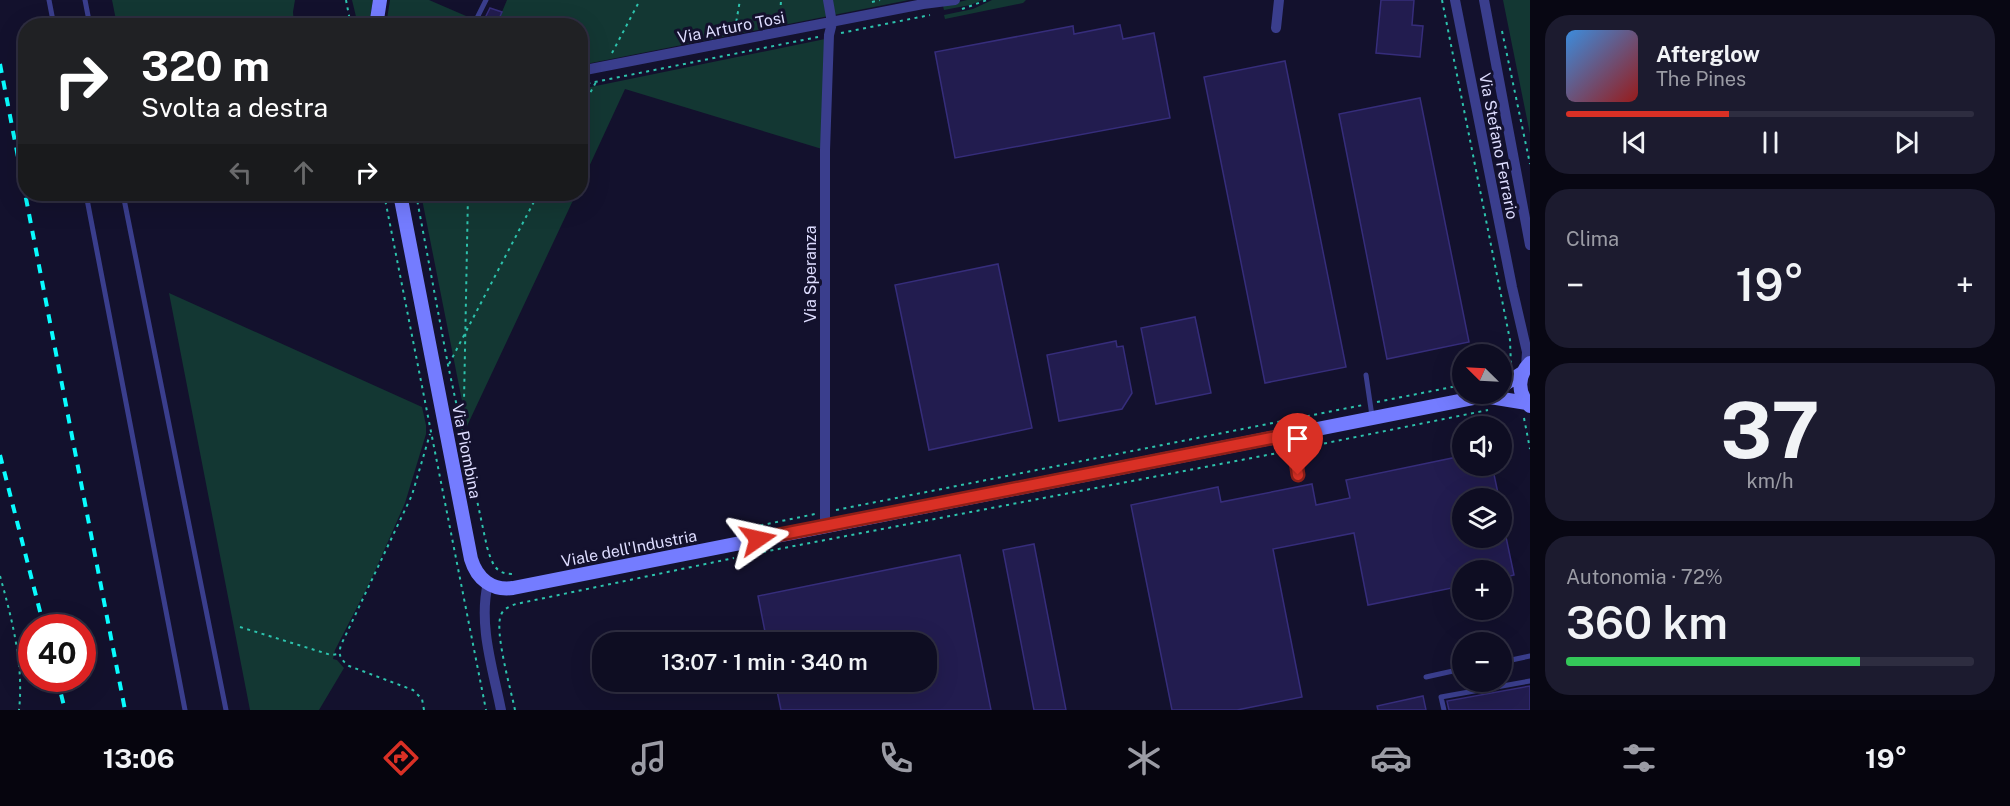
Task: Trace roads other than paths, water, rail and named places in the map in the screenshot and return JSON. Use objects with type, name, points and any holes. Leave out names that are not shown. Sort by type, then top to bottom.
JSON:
[{"type":"street","points":[[377,18],[380,0]]},
{"type":"street","points":[[828,0],[832,22]]},
{"type":"street","points":[[1276,28],[1279,0]]},
{"type":"street","name":"Via Stefano Ferrario","points":[[1455,0],[1527,352],[1526,368]]},
{"type":"street","name":"Via Stefano Ferrario","points":[[1484,0],[1530,245]]},
{"type":"street","name":"Via Arturo Tosi","points":[[588,70],[927,2],[956,5]]},
{"type":"street","name":"Via Speranza","points":[[825,526],[825,150],[829,35],[832,22]]},
{"type":"street","name":"Via Piombina","points":[[401,201],[471,559],[476,572],[488,583]]},
{"type":"street","points":[[1512,378],[1526,368]]},
{"type":"street","points":[[1526,368],[1520,389],[1526,408]]},
{"type":"street","name":"Viale dell'Industria","points":[[488,583],[500,588],[513,588],[1452,402]]},
{"type":"street","points":[[488,583],[483,619],[501,710]]},
{"type":"lane","points":[[50,0],[53,18]]},
{"type":"lane","points":[[85,0],[88,18]]},
{"type":"lane","points":[[477,18],[486,0]]},
{"type":"lane","points":[[87,201],[185,710]]},
{"type":"lane","points":[[124,201],[226,710]]},
{"type":"lane","points":[[1366,375],[1372,418]]},
{"type":"lane","points":[[1292,434],[1298,475]]},
{"type":"lane","points":[[1512,660],[1530,656]]},
{"type":"lane","points":[[1426,676],[1452,671]]},
{"type":"lane","points":[[1444,710],[1441,698],[1530,681]]},
{"type":"railway","points":[[0,64],[18,157]]},
{"type":"railway","points":[[27,201],[125,710]]},
{"type":"railway","points":[[0,455],[41,614]]},
{"type":"railway","points":[[60,692],[65,710]]}]
